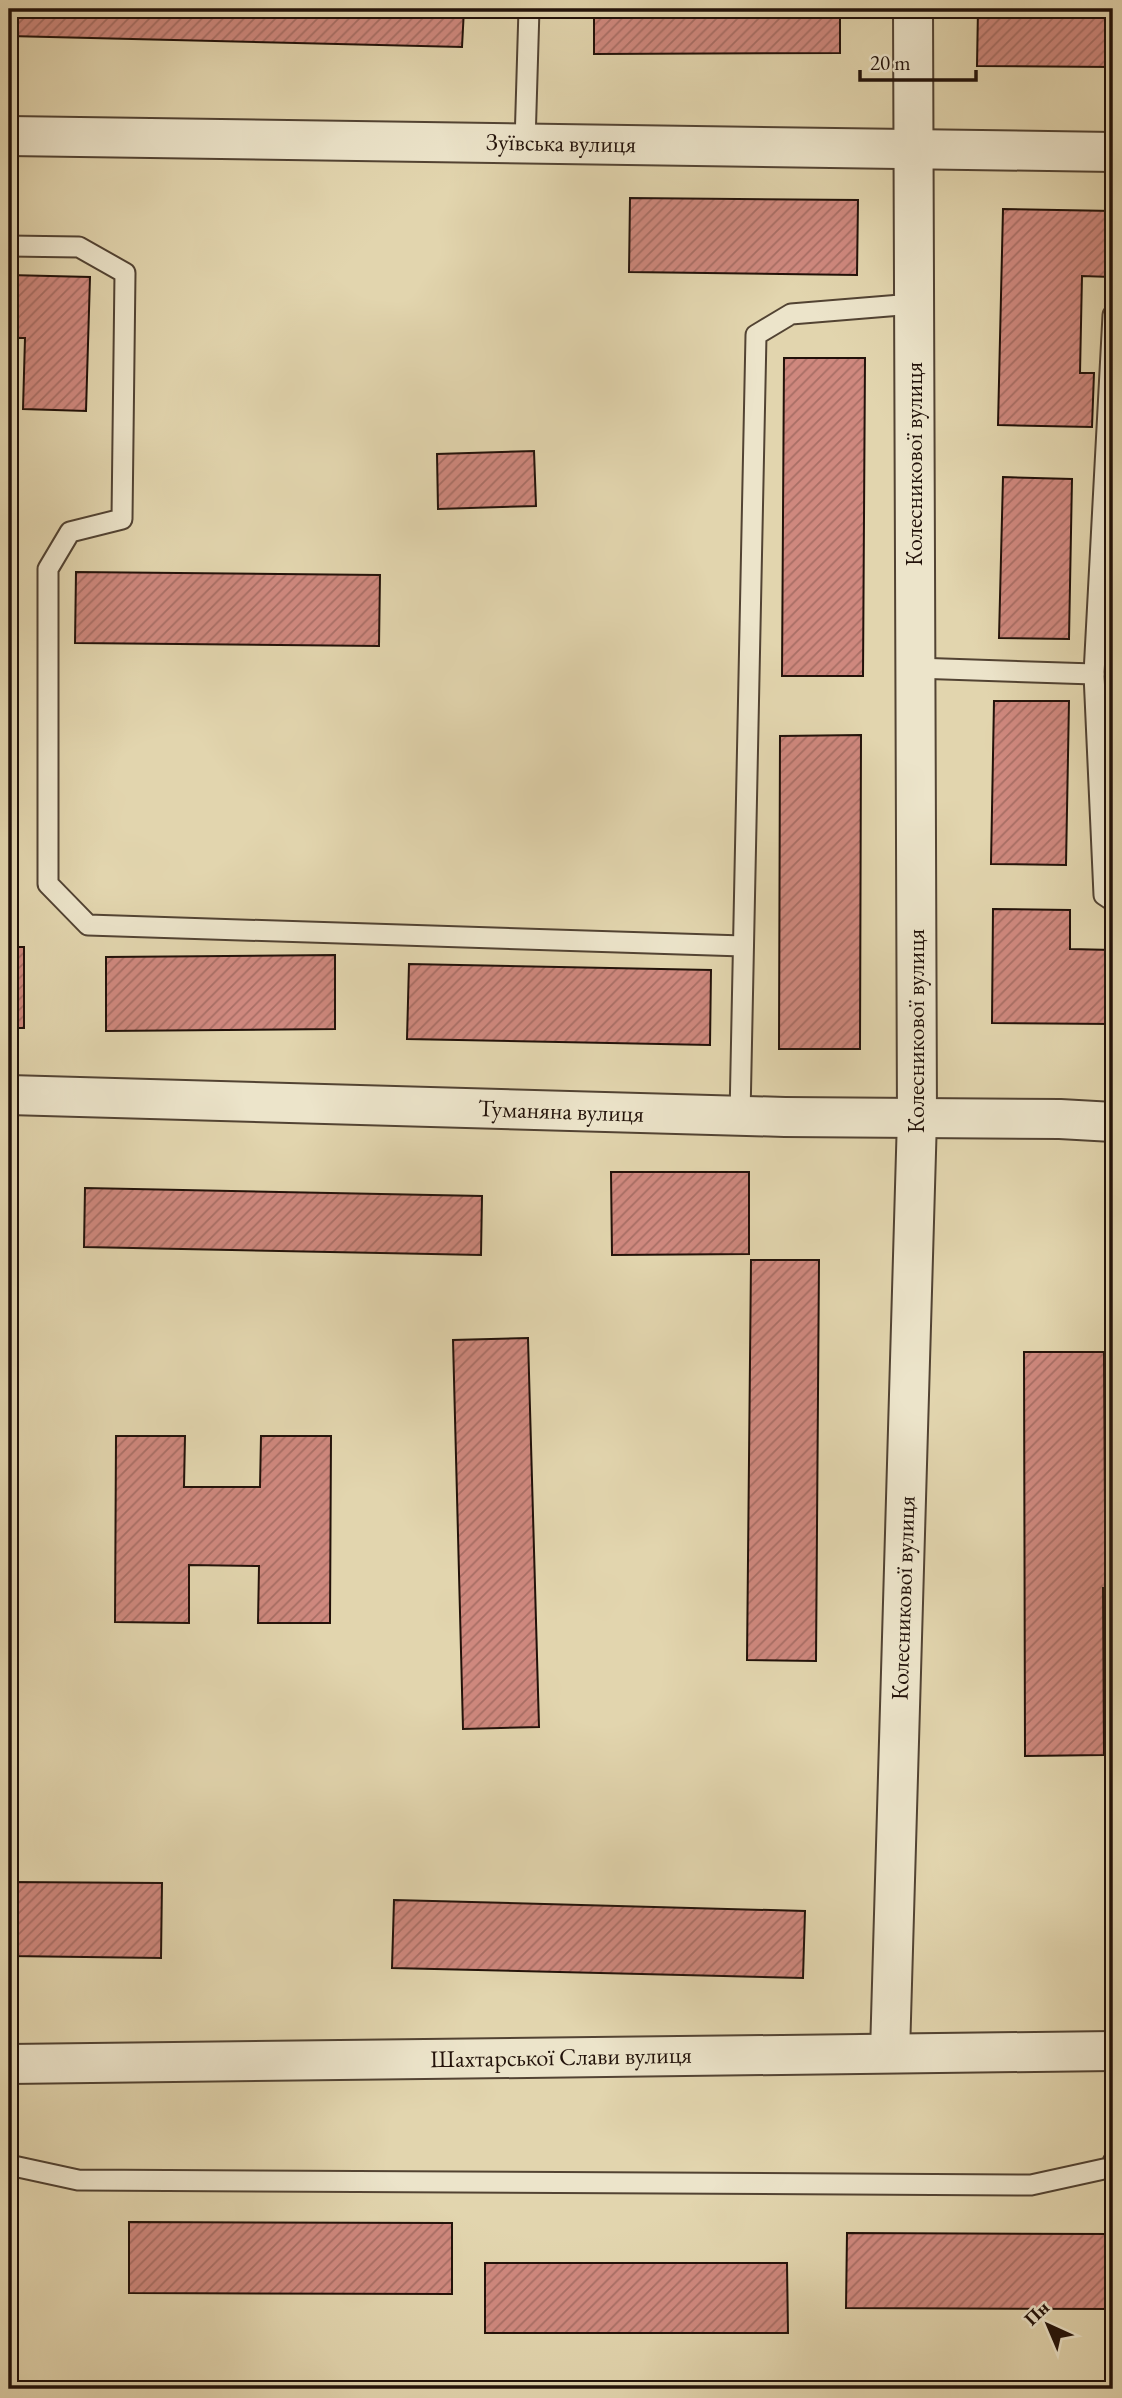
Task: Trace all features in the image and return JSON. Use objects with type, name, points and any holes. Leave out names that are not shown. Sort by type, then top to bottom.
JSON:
[{"type":"street","name":"Колесникової вулиця","points":[[890,2053],[917,1118],[913,9]]},
{"type":"street","name":"Зуївська вулиця","points":[[9,136],[1113,152]]},
{"type":"street","name":"Туманяна вулиця","points":[[9,1095],[740,1116],[1113,1122]]},
{"type":"street","name":"Шахтарської Слави вулиця","points":[[9,2064],[1113,2050]]},
{"type":"lane","points":[[525,143],[529,9]]},
{"type":"lane","points":[[9,246],[79,247],[125,273],[122,519],[70,532],[47,569],[48,884],[88,925],[743,946]]},
{"type":"lane","points":[[740,1116],[756,335],[791,314],[913,304]]},
{"type":"lane","points":[[1113,315],[1094,674],[1104,895],[1113,901]]},
{"type":"lane","points":[[915,668],[1094,674]]},
{"type":"lane","points":[[9,2165],[78,2180],[1031,2185],[1113,2165]]},
{"type":"building","points":[[9,9],[464,9],[462,47],[9,36]]},
{"type":"building","points":[[594,9],[840,9],[840,53],[594,54]]},
{"type":"building","points":[[978,9],[1113,9],[1113,67],[977,66]]},
{"type":"building","points":[[630,198],[858,200],[857,275],[629,272]]},
{"type":"building","points":[[1003,209],[1113,211],[1111,277],[1082,276],[1080,373],[1094,373],[1092,427],[998,425]]},
{"type":"building","points":[[9,275],[90,277],[86,411],[23,409],[25,338],[9,338]]},
{"type":"building","points":[[784,358],[865,358],[863,676],[782,676]]},
{"type":"building","points":[[534,451],[536,506],[438,509],[437,454]]},
{"type":"building","points":[[1003,477],[1072,479],[1069,639],[999,638]]},
{"type":"building","points":[[76,572],[380,575],[379,646],[75,643]]},
{"type":"building","points":[[994,701],[1069,701],[1066,865],[991,864]]},
{"type":"building","points":[[861,735],[860,1049],[779,1049],[780,736]]},
{"type":"building","points":[[993,909],[1070,910],[1070,949],[1113,950],[1113,1024],[992,1023]]},
{"type":"building","points":[[9,947],[24,947],[24,1028],[9,1028]]},
{"type":"building","points":[[335,955],[335,1029],[106,1031],[106,957]]},
{"type":"building","points":[[409,964],[711,970],[710,1045],[407,1039]]},
{"type":"building","points":[[611,1172],[749,1172],[749,1254],[612,1255]]},
{"type":"building","points":[[85,1188],[482,1196],[481,1255],[84,1247]]},
{"type":"building","points":[[751,1260],[819,1260],[816,1661],[747,1660]]},
{"type":"building","points":[[528,1338],[539,1727],[463,1729],[453,1340]]},
{"type":"building","points":[[1024,1352],[1104,1352],[1105,1511],[1113,1511],[1113,1588],[1103,1588],[1104,1755],[1025,1756]]},
{"type":"building","points":[[116,1436],[185,1436],[184,1487],[260,1487],[261,1436],[331,1436],[330,1623],[258,1623],[259,1566],[189,1565],[189,1623],[115,1622]]},
{"type":"building","points":[[9,1882],[162,1883],[161,1958],[9,1956]]},
{"type":"building","points":[[394,1900],[805,1911],[803,1978],[392,1968]]},
{"type":"building","points":[[129,2222],[452,2223],[452,2294],[129,2293]]},
{"type":"building","points":[[847,2233],[1113,2234],[1113,2309],[846,2308]]},
{"type":"building","points":[[485,2263],[787,2263],[788,2333],[485,2333]]}]
